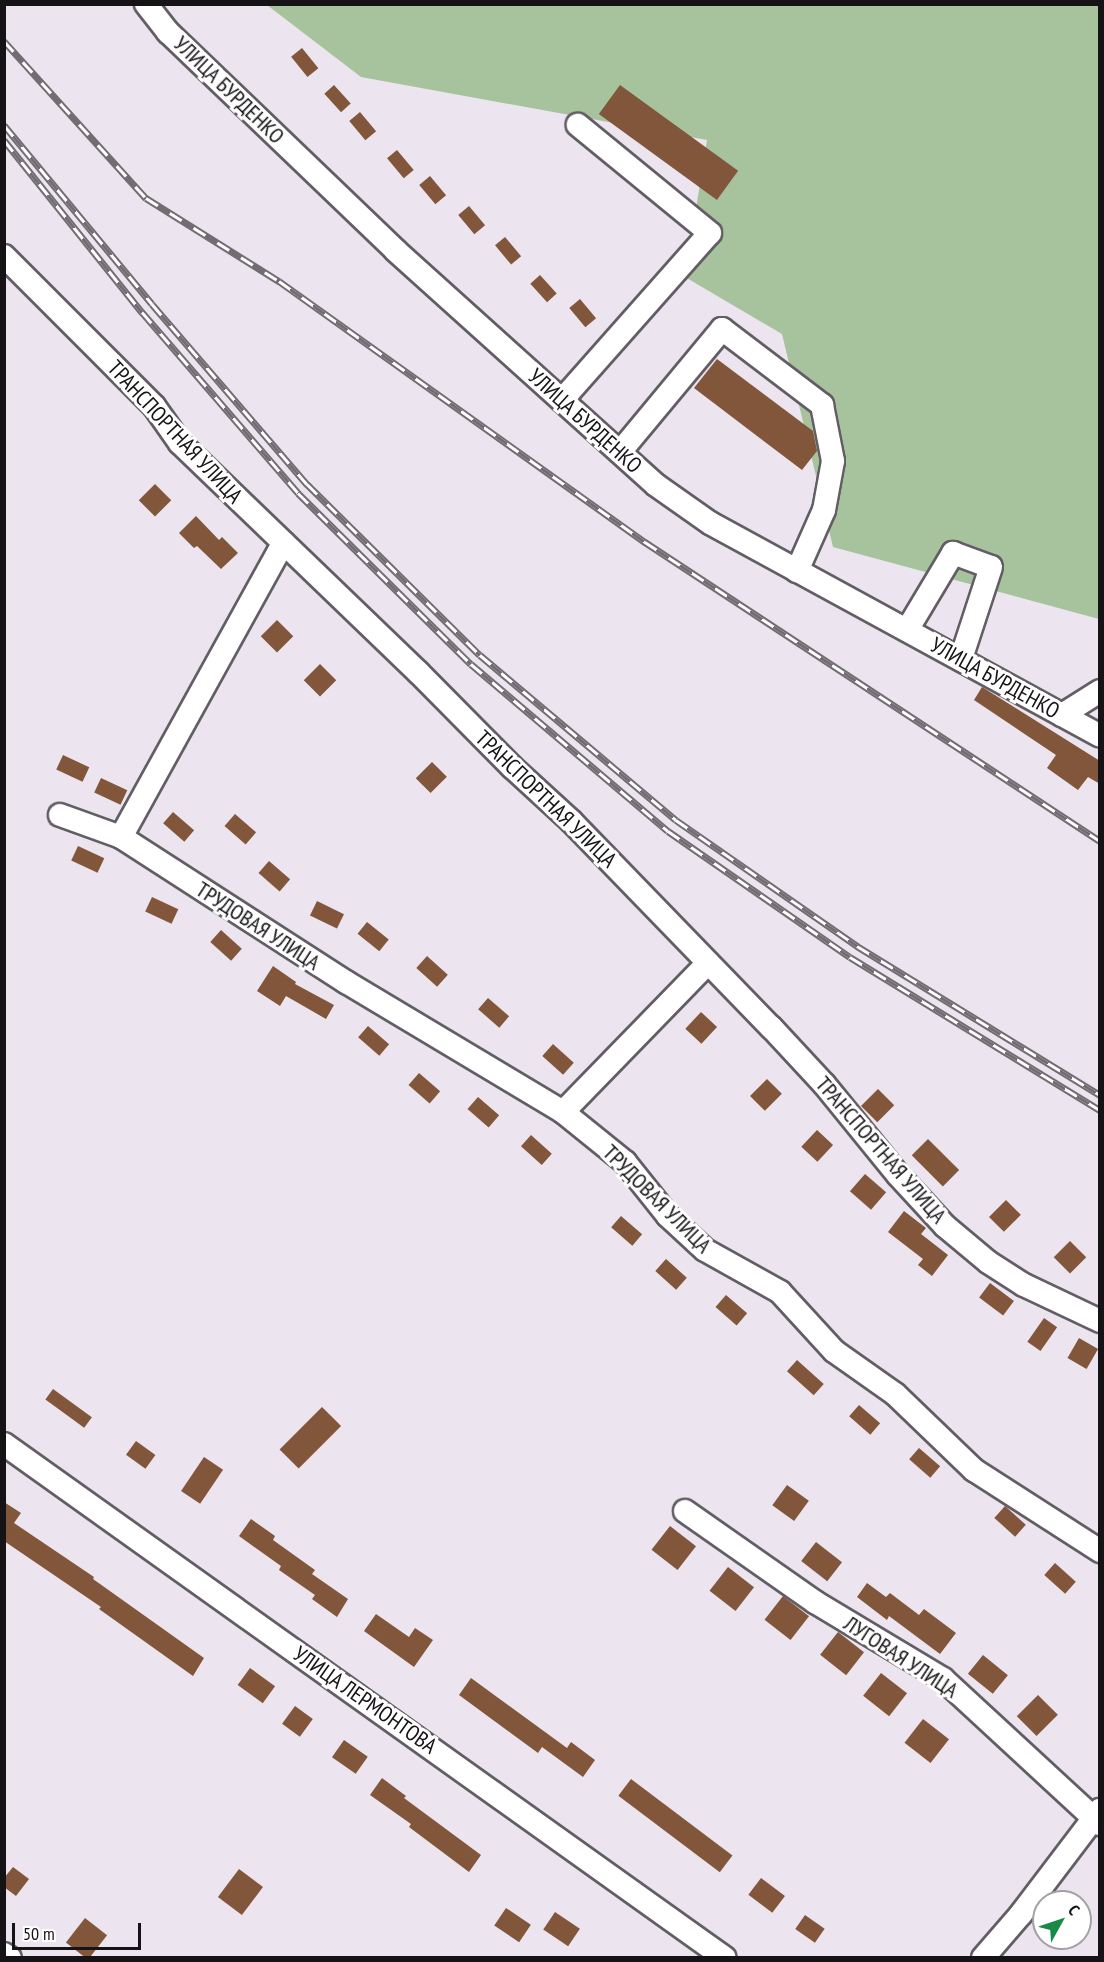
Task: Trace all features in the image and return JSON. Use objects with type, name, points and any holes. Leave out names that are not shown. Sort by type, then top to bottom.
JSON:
[{"type":"street","name":"УЛИЦА БУРДЕНКО","points":[[146,4],[168,32],[395,250],[656,485],[710,523],[1100,736]]},
{"type":"street","points":[[562,400],[710,233],[578,125]]},
{"type":"street","name":"ТРАНСПОРТНАЯ УЛИЦА","points":[[4,256],[154,406],[180,443],[418,672],[512,767],[572,822],[824,1084],[898,1175],[945,1226],[988,1262],[1024,1285],[1100,1321]]},
{"type":"street","points":[[620,452],[722,329],[822,405],[833,461],[824,510],[797,571]]},
{"type":"street","points":[[121,837],[283,543]]},
{"type":"street","points":[[907,630],[953,553],[991,567],[961,659]]},
{"type":"street","points":[[1062,715],[1100,691]]},
{"type":"street","name":"ТРУДОВАЯ УЛИЦА","points":[[60,815],[121,837],[346,982],[563,1112],[625,1162],[668,1216],[705,1251],[780,1292],[834,1351],[895,1394],[975,1470],[1100,1551]]},
{"type":"street","points":[[563,1112],[708,963]]},
{"type":"street","name":"УЛИЦА ЛЕРМОНТОВА","points":[[4,1444],[725,1958]]},
{"type":"street","name":"ЛУГОВАЯ УЛИЦА","points":[[685,1511],[815,1602],[943,1679],[1097,1817]]},
{"type":"street","points":[[983,1958],[1021,1914],[1097,1817]]},
{"type":"street","points":[[4,1954],[10,1958]]},
{"type":"green space","points":[[267,5],[1099,5],[1099,619],[833,547],[782,334],[685,277],[707,140],[361,77]]},
{"type":"building","points":[[302,48],[318,68],[307,77],[291,57]]},
{"type":"building","points":[[334,85],[351,104],[341,112],[324,94]]},
{"type":"building","points":[[620,85],[738,171],[717,200],[599,114]]},
{"type":"building","points":[[360,112],[376,131],[365,140],[349,121]]},
{"type":"building","points":[[397,150],[414,170],[404,178],[387,158]]},
{"type":"building","points":[[430,176],[446,195],[435,204],[419,185]]},
{"type":"building","points":[[469,206],[485,225],[474,234],[458,215]]},
{"type":"building","points":[[505,237],[521,256],[511,265],[495,245]]},
{"type":"building","points":[[540,275],[557,294],[547,302],[530,284]]},
{"type":"building","points":[[580,299],[596,318],[585,327],[569,308]]},
{"type":"building","points":[[717,359],[813,431],[817,451],[802,470],[694,388]]},
{"type":"building","points":[[155,484],[171,500],[155,517],[139,500]]},
{"type":"building","points":[[196,516],[219,540],[222,537],[238,553],[221,569],[197,546],[194,548],[179,533]]},
{"type":"building","points":[[277,620],[293,636],[277,653],[261,636]]},
{"type":"building","points":[[320,664],[336,680],[320,697],[304,680]]},
{"type":"building","points":[[982,687],[1100,761],[1100,784],[1088,777],[1078,790],[1047,768],[1056,755],[974,700]]},
{"type":"building","points":[[63,755],[89,767],[83,782],[56,770]]},
{"type":"building","points":[[432,762],[447,777],[431,793],[416,778]]},
{"type":"building","points":[[101,778],[127,790],[121,805],[94,793]]},
{"type":"building","points":[[173,812],[194,830],[184,842],[163,823]]},
{"type":"building","points":[[235,814],[256,832],[246,844],[225,826]]},
{"type":"building","points":[[78,846],[104,858],[98,873],[71,861]]},
{"type":"building","points":[[269,861],[290,879],[280,891],[259,873]]},
{"type":"building","points":[[152,897],[178,909],[172,924],[145,912]]},
{"type":"building","points":[[317,901],[344,914],[337,929],[310,915]]},
{"type":"building","points":[[367,922],[389,940],[379,951],[358,934]]},
{"type":"building","points":[[221,930],[242,949],[231,961],[210,942]]},
{"type":"building","points":[[427,956],[448,975],[437,987],[416,968]]},
{"type":"building","points":[[273,966],[296,982],[295,984],[334,1005],[326,1019],[286,996],[280,1006],[257,991]]},
{"type":"building","points":[[488,998],[509,1016],[499,1028],[478,1009]]},
{"type":"building","points":[[701,1012],[717,1027],[701,1044],[685,1029]]},
{"type":"building","points":[[368,1026],[389,1044],[379,1056],[358,1037]]},
{"type":"building","points":[[553,1044],[574,1063],[563,1075],[542,1056]]},
{"type":"building","points":[[419,1073],[440,1091],[430,1103],[409,1085]]},
{"type":"building","points":[[767,1079],[782,1094],[765,1111],[750,1096]]},
{"type":"building","points":[[878,1089],[894,1105],[877,1122],[861,1106]]},
{"type":"building","points":[[478,1097],[499,1115],[489,1127],[468,1109]]},
{"type":"building","points":[[817,1130],[833,1145],[817,1162],[801,1147]]},
{"type":"building","points":[[531,1135],[552,1154],[542,1165],[521,1146]]},
{"type":"building","points":[[928,1139],[959,1170],[943,1186],[912,1155]]},
{"type":"building","points":[[865,1174],[886,1192],[871,1210],[850,1191]]},
{"type":"building","points":[[1006,1200],[1021,1215],[1004,1232],[989,1217]]},
{"type":"building","points":[[904,1211],[926,1228],[921,1234],[948,1255],[932,1276],[918,1265],[923,1259],[888,1232]]},
{"type":"building","points":[[621,1216],[642,1234],[632,1246],[611,1227]]},
{"type":"building","points":[[1070,1241],[1086,1257],[1070,1274],[1054,1257]]},
{"type":"building","points":[[666,1259],[687,1278],[676,1290],[655,1271]]},
{"type":"building","points":[[990,1283],[1014,1301],[1003,1315],[979,1297]]},
{"type":"building","points":[[726,1295],[747,1313],[737,1325],[716,1307]]},
{"type":"building","points":[[1044,1318],[1057,1327],[1040,1351],[1027,1342]]},
{"type":"building","points":[[1079,1338],[1098,1349],[1087,1369],[1068,1358]]},
{"type":"building","points":[[797,1360],[824,1384],[814,1395],[787,1371]]},
{"type":"building","points":[[53,1389],[92,1417],[84,1428],[45,1400]]},
{"type":"building","points":[[859,1405],[880,1423],[870,1435],[849,1416]]},
{"type":"building","points":[[322,1407],[341,1426],[299,1469],[280,1449]]},
{"type":"building","points":[[136,1441],[155,1455],[145,1469],[126,1455]]},
{"type":"building","points":[[919,1448],[940,1466],[930,1478],[909,1459]]},
{"type":"building","points":[[204,1457],[223,1470],[200,1504],[181,1491]]},
{"type":"building","points":[[787,1485],[809,1501],[794,1521],[772,1505]]},
{"type":"building","points":[[4,1502],[21,1513],[14,1523],[94,1577],[93,1579],[204,1658],[193,1676],[99,1609],[101,1607],[4,1541]]},
{"type":"building","points":[[1005,1506],[1026,1525],[1015,1537],[994,1518]]},
{"type":"building","points":[[251,1519],[275,1536],[273,1540],[315,1570],[312,1574],[348,1599],[337,1617],[312,1599],[315,1595],[279,1570],[281,1566],[239,1536]]},
{"type":"building","points":[[670,1526],[696,1546],[678,1570],[652,1550]]},
{"type":"building","points":[[816,1542],[842,1562],[827,1581],[801,1561]]},
{"type":"building","points":[[1055,1563],[1076,1582],[1065,1594],[1044,1575]]},
{"type":"building","points":[[728,1567],[754,1587],[736,1611],[710,1591]]},
{"type":"building","points":[[867,1583],[886,1597],[890,1593],[919,1615],[924,1609],[956,1633],[940,1654],[889,1616],[887,1620],[857,1597]]},
{"type":"building","points":[[783,1596],[809,1616],[791,1640],[765,1620]]},
{"type":"building","points":[[376,1614],[409,1637],[415,1628],[433,1640],[414,1667],[364,1631]]},
{"type":"building","points":[[838,1632],[864,1652],[846,1675],[820,1655]]},
{"type":"building","points":[[983,1655],[1008,1675],[993,1694],[968,1674]]},
{"type":"building","points":[[250,1668],[275,1686],[263,1703],[238,1685]]},
{"type":"building","points":[[881,1673],[907,1693],[889,1716],[863,1696]]},
{"type":"building","points":[[471,1678],[567,1748],[571,1742],[595,1760],[583,1777],[542,1747],[538,1753],[459,1695]]},
{"type":"building","points":[[1038,1695],[1058,1715],[1037,1736],[1017,1716]]},
{"type":"building","points":[[295,1706],[313,1719],[300,1737],[282,1724]]},
{"type":"building","points":[[923,1719],[949,1739],[931,1763],[905,1743]]},
{"type":"building","points":[[344,1740],[368,1757],[356,1774],[332,1757]]},
{"type":"building","points":[[382,1778],[406,1796],[404,1798],[481,1855],[469,1872],[409,1827],[411,1824],[370,1795]]},
{"type":"building","points":[[631,1779],[732,1855],[720,1872],[618,1796]]},
{"type":"building","points":[[13,1867],[29,1879],[16,1896],[4,1887],[4,1878]]},
{"type":"building","points":[[239,1869],[263,1887],[242,1915],[218,1897]]},
{"type":"building","points":[[761,1878],[785,1896],[772,1913],[748,1895]]},
{"type":"building","points":[[506,1908],[531,1925],[519,1942],[494,1925]]},
{"type":"building","points":[[555,1912],[580,1929],[568,1946],[543,1929]]},
{"type":"building","points":[[805,1915],[825,1929],[815,1943],[795,1929]]},
{"type":"building","points":[[85,1918],[107,1935],[89,1958],[86,1958],[66,1942]]},
{"type":"railway","points":[[4,41],[146,198],[279,281],[645,542],[1100,841]]},
{"type":"railway","points":[[4,125],[152,304],[307,484],[480,655],[676,820],[857,946],[1100,1095]]},
{"type":"railway","points":[[4,140],[142,312],[298,493],[471,664],[668,831],[850,957],[1100,1110]]}]
